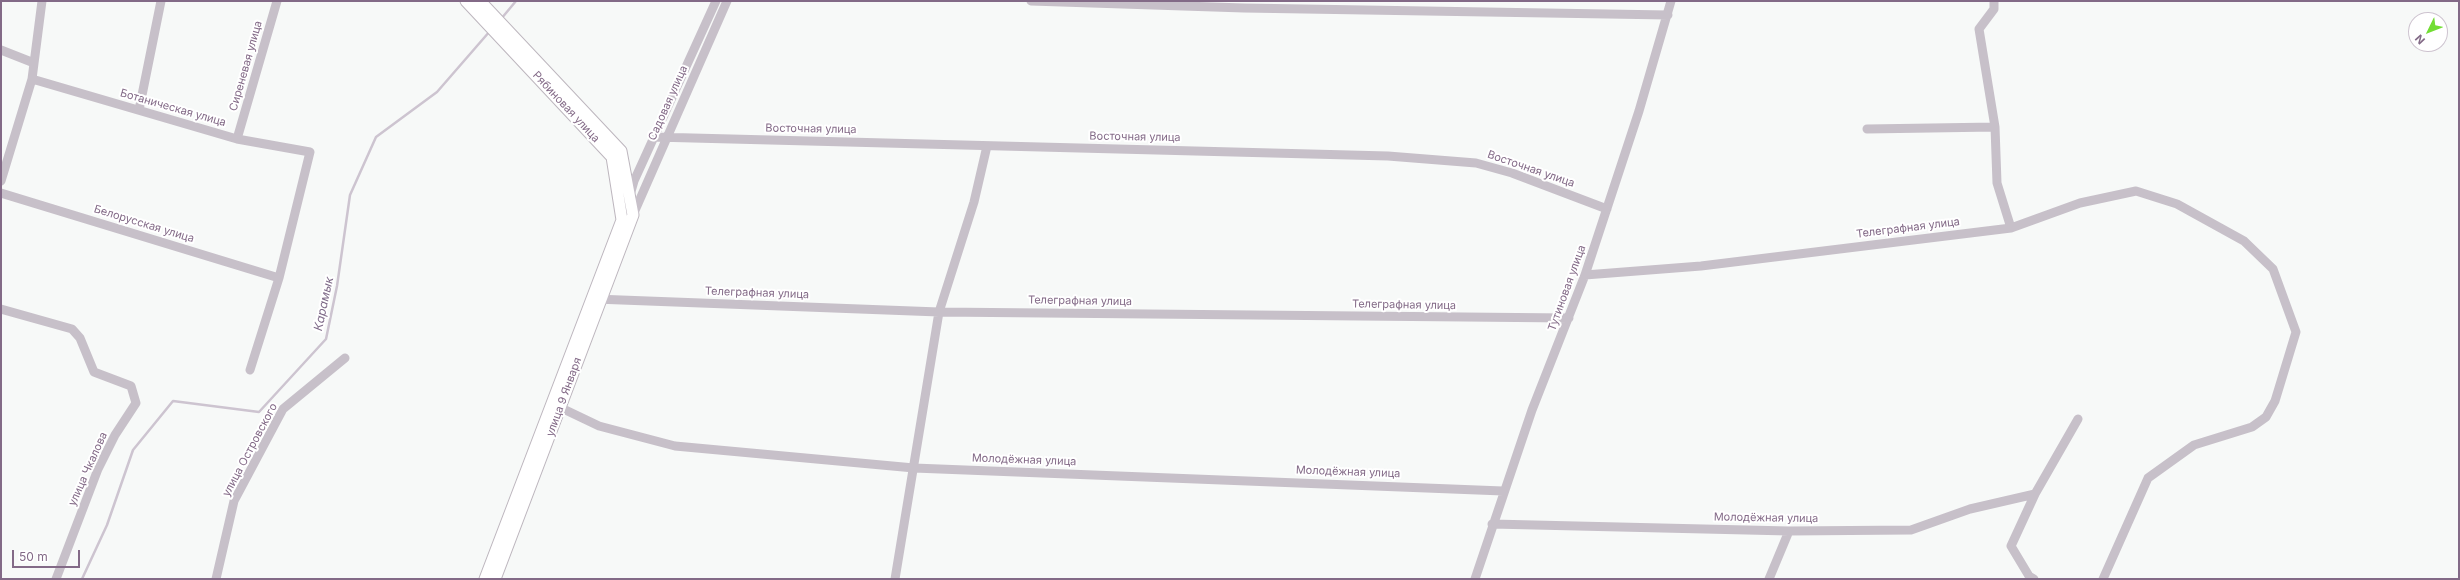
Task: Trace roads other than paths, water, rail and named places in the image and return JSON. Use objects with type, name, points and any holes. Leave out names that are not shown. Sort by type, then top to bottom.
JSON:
[{"type":"main road","name":"Рябиновая улица","points":[[466,1],[480,6],[516,45],[612,157],[622,220]]},
{"type":"main road","points":[[516,45],[621,152],[633,215]]},
{"type":"main road","name":"улица 9 Января","points":[[596,300],[633,215]]},
{"type":"main road","name":"улица 9 Января","points":[[495,579],[556,406],[596,300],[622,220]]},
{"type":"main road","name":"улица 9 Января","points":[[485,579],[556,406]]},
{"type":"street","points":[[2,175],[32,79],[42,1]]},
{"type":"street","points":[[139,110],[161,1]]},
{"type":"street","name":"Сиреневая улица","points":[[237,139],[277,1]]},
{"type":"street","name":"Садовая улица","points":[[622,220],[630,195],[654,137],[716,1]]},
{"type":"street","name":"Садовая улица","points":[[633,215],[727,1]]},
{"type":"street","points":[[1031,1],[1668,15]]},
{"type":"street","name":"Тутиновая улица","points":[[1475,579],[1503,491],[1532,410],[1585,275],[1668,15],[1671,1]]},
{"type":"street","points":[[1994,1],[1994,9],[1980,29],[1994,127],[1997,183],[2011,228]]},
{"type":"street","points":[[1,50],[34,63]]},
{"type":"street","name":"Ботаническая улица","points":[[32,79],[237,139],[310,152],[279,278]]},
{"type":"street","points":[[1867,130],[1994,127]]},
{"type":"street","name":"Восточная улица","points":[[654,137],[1388,156],[1476,163],[1512,173],[1607,209]]},
{"type":"street","points":[[896,579],[939,312],[974,202],[987,146]]},
{"type":"street","name":"Телеграфная улица","points":[[1585,275],[1701,266],[2011,228],[2080,203],[2136,191],[2177,204],[2244,241],[2273,269],[2296,332],[2275,401],[2266,418],[2252,427],[2194,445],[2148,478],[2103,579]]},
{"type":"street","name":"Белорусская улица","points":[[1,193],[279,278]]},
{"type":"street","points":[[250,370],[279,278]]},
{"type":"street","name":"Телеграфная улица","points":[[596,300],[939,312],[1569,318]]},
{"type":"street","name":"улица Чкалова","points":[[1,310],[72,329],[80,338],[94,372],[131,386],[136,403],[115,435],[98,469],[56,579]]},
{"type":"street","name":"улица Островского","points":[[216,579],[234,501],[283,409],[345,358]]},
{"type":"street","name":"Молодёжная улица","points":[[556,406],[599,426],[676,446],[914,468],[1503,491]]},
{"type":"street","points":[[2034,579],[2029,576],[2011,546],[2035,494],[2078,419]]},
{"type":"street","name":"Молодёжная улица","points":[[1492,524],[1789,532],[1911,530],[1970,509],[2035,494]]},
{"type":"street","points":[[1769,579],[1789,532]]},
{"type":"waterway","name":"Карамык","points":[[501,19],[516,1]]},
{"type":"waterway","name":"Карамык","points":[[82,579],[107,525],[133,450],[173,401],[259,412],[326,339],[337,286],[350,195],[376,137],[437,92],[490,31]]}]
